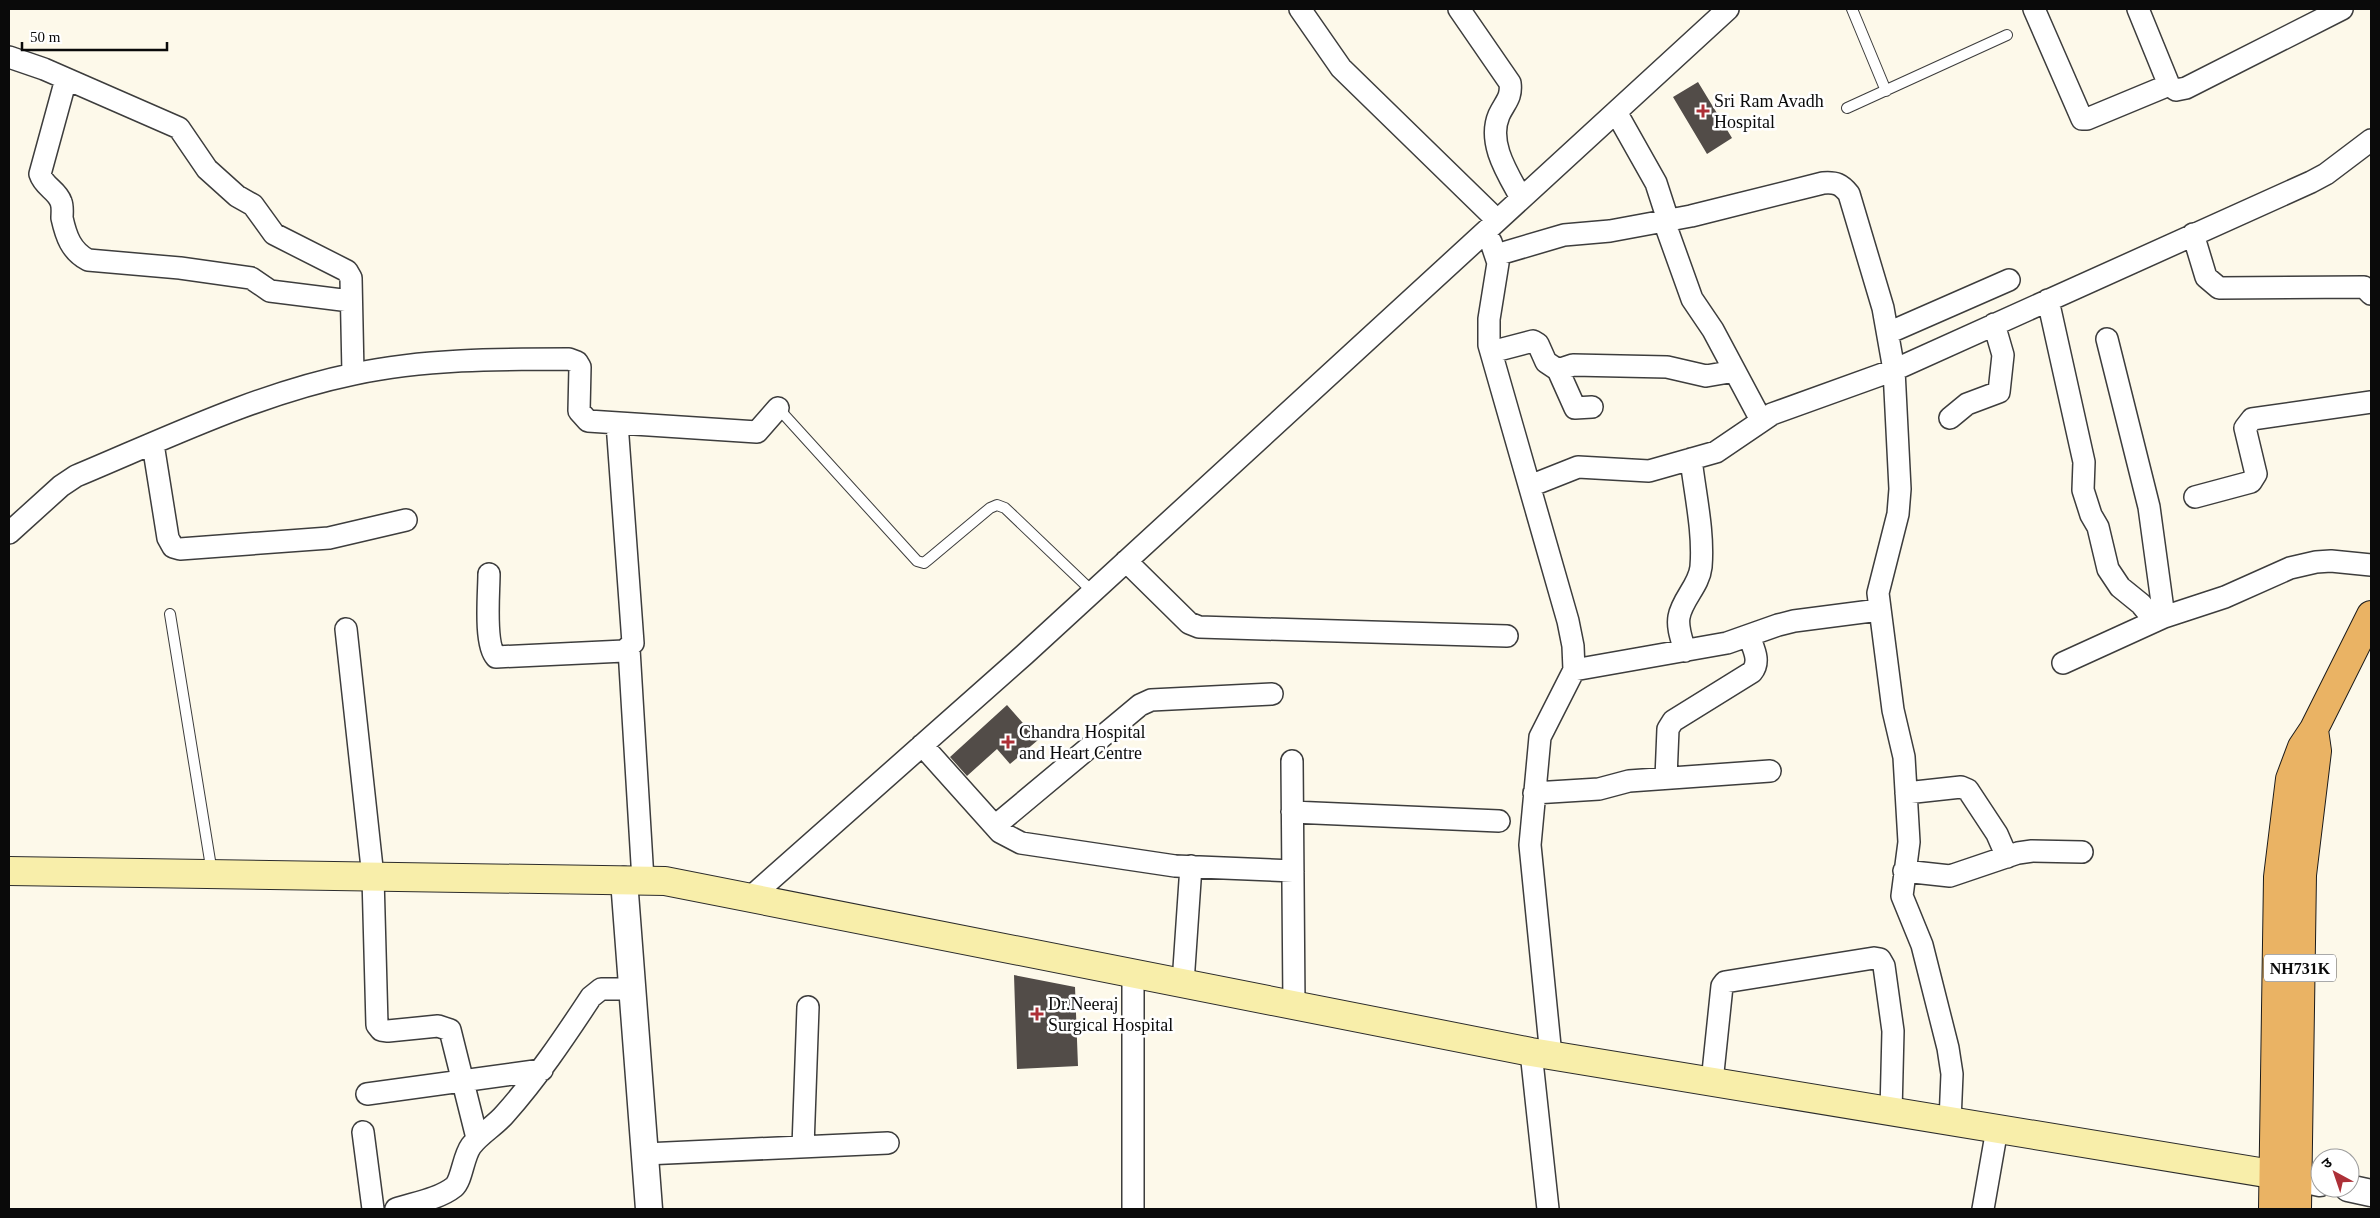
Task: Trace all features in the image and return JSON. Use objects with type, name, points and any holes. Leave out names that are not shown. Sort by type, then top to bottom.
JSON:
[{"type":"highway","name":"NH731K","points":[[2273,1209],[2297,1178],[2278,876],[2290,779],[2302,748],[2314,729],[2371,615]]},
{"type":"highway","points":[[2297,1178],[2297,1209]]},
{"type":"main road","points":[[9,871],[665,881],[752,896],[1541,1054],[2297,1178]]},
{"type":"street","points":[[1300,9],[1341,68],[1492,225],[1498,269],[1488,333],[1491,352],[1574,646],[1574,670],[1540,737],[1534,793],[1531,862],[1548,1209]]},
{"type":"street","points":[[1459,9],[1510,83],[1510,98],[1498,116],[1496,133],[1503,166],[1521,198]]},
{"type":"street","points":[[2034,9],[2082,119],[2087,119],[2169,85]]},
{"type":"street","points":[[2138,9],[2169,85],[2176,90],[2186,88],[2342,9]]},
{"type":"street","points":[[752,896],[1093,592],[1616,112],[1718,12]]},
{"type":"street","points":[[9,58],[22,60],[179,128],[207,169],[237,196],[253,205],[274,234],[347,271],[351,278],[353,374]]},
{"type":"street","points":[[66,79],[40,174],[43,182],[57,195],[62,203],[62,217],[70,244],[82,256],[88,260],[180,268],[251,278],[270,291],[350,301]]},
{"type":"street","points":[[1616,112],[1656,183],[1666,221],[1692,299],[1713,330],[1761,420]]},
{"type":"street","points":[[1530,486],[1578,467],[1648,471],[1716,452],[1761,420],[1894,370],[2311,182],[2326,174],[2371,140]]},
{"type":"street","points":[[1496,255],[1564,236],[1610,231],[1666,221],[1823,183],[1834,182],[1842,185],[1849,194],[1883,308],[1894,370],[1900,489],[1898,514],[1880,583],[1879,610],[1893,710],[1904,757],[1909,842],[1902,896],[1922,945],[1948,1048],[1952,1074],[1950,1121]]},
{"type":"street","points":[[2193,234],[2206,277],[2219,288],[2364,287],[2371,294]]},
{"type":"street","points":[[1888,333],[2009,280]]},
{"type":"street","points":[[2048,300],[2084,462],[2083,490],[2091,515],[2098,527],[2108,569],[2120,587],[2159,619]]},
{"type":"street","points":[[1950,418],[1967,404],[2000,392],[2003,355],[1994,324]]},
{"type":"street","points":[[2107,339],[2149,507],[2159,619]]},
{"type":"street","points":[[1491,352],[1533,341],[1538,344],[1546,362],[1558,370],[1574,408],[1592,407]]},
{"type":"street","points":[[9,533],[61,486],[76,476],[233,410],[297,388],[381,369],[493,359],[569,358],[577,362],[580,367],[578,411],[588,420],[757,432],[778,408]]},
{"type":"street","points":[[1558,370],[1573,364],[1667,367],[1706,376],[1735,371]]},
{"type":"street","points":[[2195,497],[2251,482],[2255,478],[2256,474],[2245,428],[2252,419],[2371,402]]},
{"type":"street","points":[[489,574],[490,640],[492,653],[496,658],[624,651],[629,648],[633,643],[618,422]]},
{"type":"street","points":[[153,444],[168,538],[173,547],[180,549],[329,538],[406,520]]},
{"type":"street","points":[[1684,651],[1678,624],[1679,614],[1691,595],[1701,568],[1700,536],[1691,459]]},
{"type":"street","points":[[1126,561],[1189,623],[1198,627],[1507,636]]},
{"type":"street","points":[[2063,663],[2159,619],[2225,597],[2290,568],[2331,561],[2371,566]]},
{"type":"street","points":[[1574,670],[1727,643],[1778,624],[1879,610]]},
{"type":"street","points":[[346,629],[373,876],[377,1025],[381,1030],[446,1027],[454,1038],[477,1138]]},
{"type":"street","points":[[1666,778],[1668,729],[1681,715],[1752,672],[1756,666],[1756,659],[1749,636]]},
{"type":"street","points":[[629,648],[633,880],[632,989],[649,1209]]},
{"type":"street","points":[[995,826],[1132,712],[1151,700],[1272,694]]},
{"type":"street","points":[[922,745],[995,826],[1009,838],[1020,843],[1175,866],[1293,871]]},
{"type":"street","points":[[1292,761],[1294,1005]]},
{"type":"street","points":[[1534,793],[1589,790],[1622,782],[1770,771]]},
{"type":"street","points":[[1906,793],[1962,787],[1968,790],[1997,834],[2007,857]]},
{"type":"street","points":[[1292,812],[1499,821]]},
{"type":"street","points":[[1904,872],[1950,876],[2007,857],[2032,851],[2082,852]]},
{"type":"street","points":[[1183,983],[1191,866]]},
{"type":"street","points":[[1712,1082],[1722,986],[1726,982],[1874,958],[1880,959],[1884,966],[1893,1031],[1891,1112]]},
{"type":"street","points":[[1133,973],[1133,1209]]},
{"type":"street","points":[[396,1209],[446,1192],[455,1187],[465,1155],[477,1138],[503,1117],[542,1070],[596,991],[632,989]]},
{"type":"street","points":[[804,1147],[808,1006]]},
{"type":"street","points":[[367,1094],[542,1070]]},
{"type":"street","points":[[1982,1209],[1998,1129]]},
{"type":"street","points":[[362,1132],[373,1209]]},
{"type":"street","points":[[645,1154],[888,1143]]},
{"type":"lane","points":[[1852,9],[1886,91]]},
{"type":"lane","points":[[1847,108],[2007,35]]},
{"type":"lane","points":[[778,408],[917,561],[924,562],[930,559],[990,508],[997,505],[1005,508],[1093,592]]},
{"type":"lane","points":[[170,614],[212,874]]},
{"type":"building","points":[[1698,82],[1732,138],[1707,154],[1673,97]]},
{"type":"building","points":[[1007,705],[1038,740],[1010,764],[997,749],[967,776],[950,757]]},
{"type":"building","points":[[1014,975],[1075,987],[1078,1066],[1017,1069]]},
{"type":"place","name":"Sri Ram Avadh Hospital","points":[[1703,111]]},
{"type":"place","name":"Chandra Hospital and Heart Centre","points":[[1008,742]]},
{"type":"place","name":"Dr.Neeraj Surgical Hospital","points":[[1037,1014]]}]
